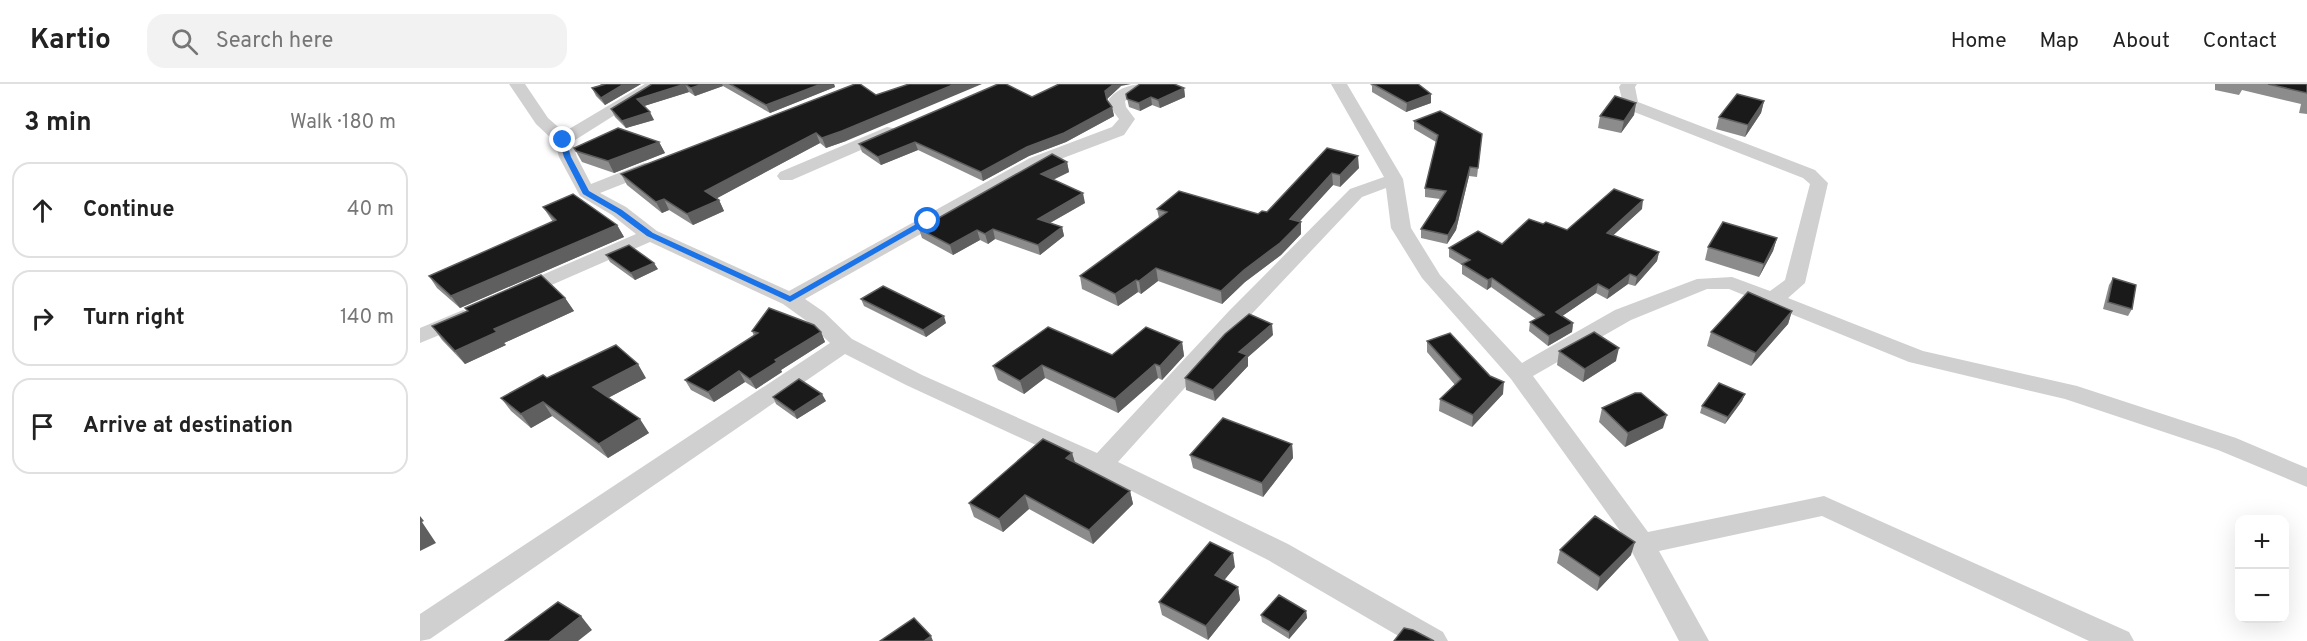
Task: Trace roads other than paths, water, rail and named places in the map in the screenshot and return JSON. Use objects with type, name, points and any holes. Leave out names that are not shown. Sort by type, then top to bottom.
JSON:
[{"type":"street","points":[[517,84],[542,121],[563,140],[568,157],[586,192],[619,211],[650,235],[790,299],[816,318],[844,344],[915,380],[1101,465],[1278,552],[1433,641]]},
{"type":"street","points":[[563,140],[656,84]]},
{"type":"street","points":[[790,299],[1036,162],[1118,131],[1127,119],[1118,106],[1117,99],[1141,84]]},
{"type":"street","points":[[1339,84],[1394,179],[1401,228],[1432,279],[1519,374],[1632,528],[1694,641]]},
{"type":"street","points":[[1629,84],[1627,87],[1630,105],[1809,174],[1819,183],[1795,283],[1771,300]]},
{"type":"street","points":[[786,176],[904,125]]},
{"type":"street","points":[[586,192],[671,159]]},
{"type":"street","points":[[1101,465],[1238,316],[1356,193],[1394,179]]},
{"type":"street","points":[[420,336],[650,235]]},
{"type":"street","points":[[1519,374],[1623,315],[1704,283],[1732,283],[1917,357],[2068,392],[2227,444],[2307,478]]},
{"type":"street","points":[[420,630],[844,344]]},
{"type":"street","points":[[1641,544],[1824,506],[2119,641]]}]
